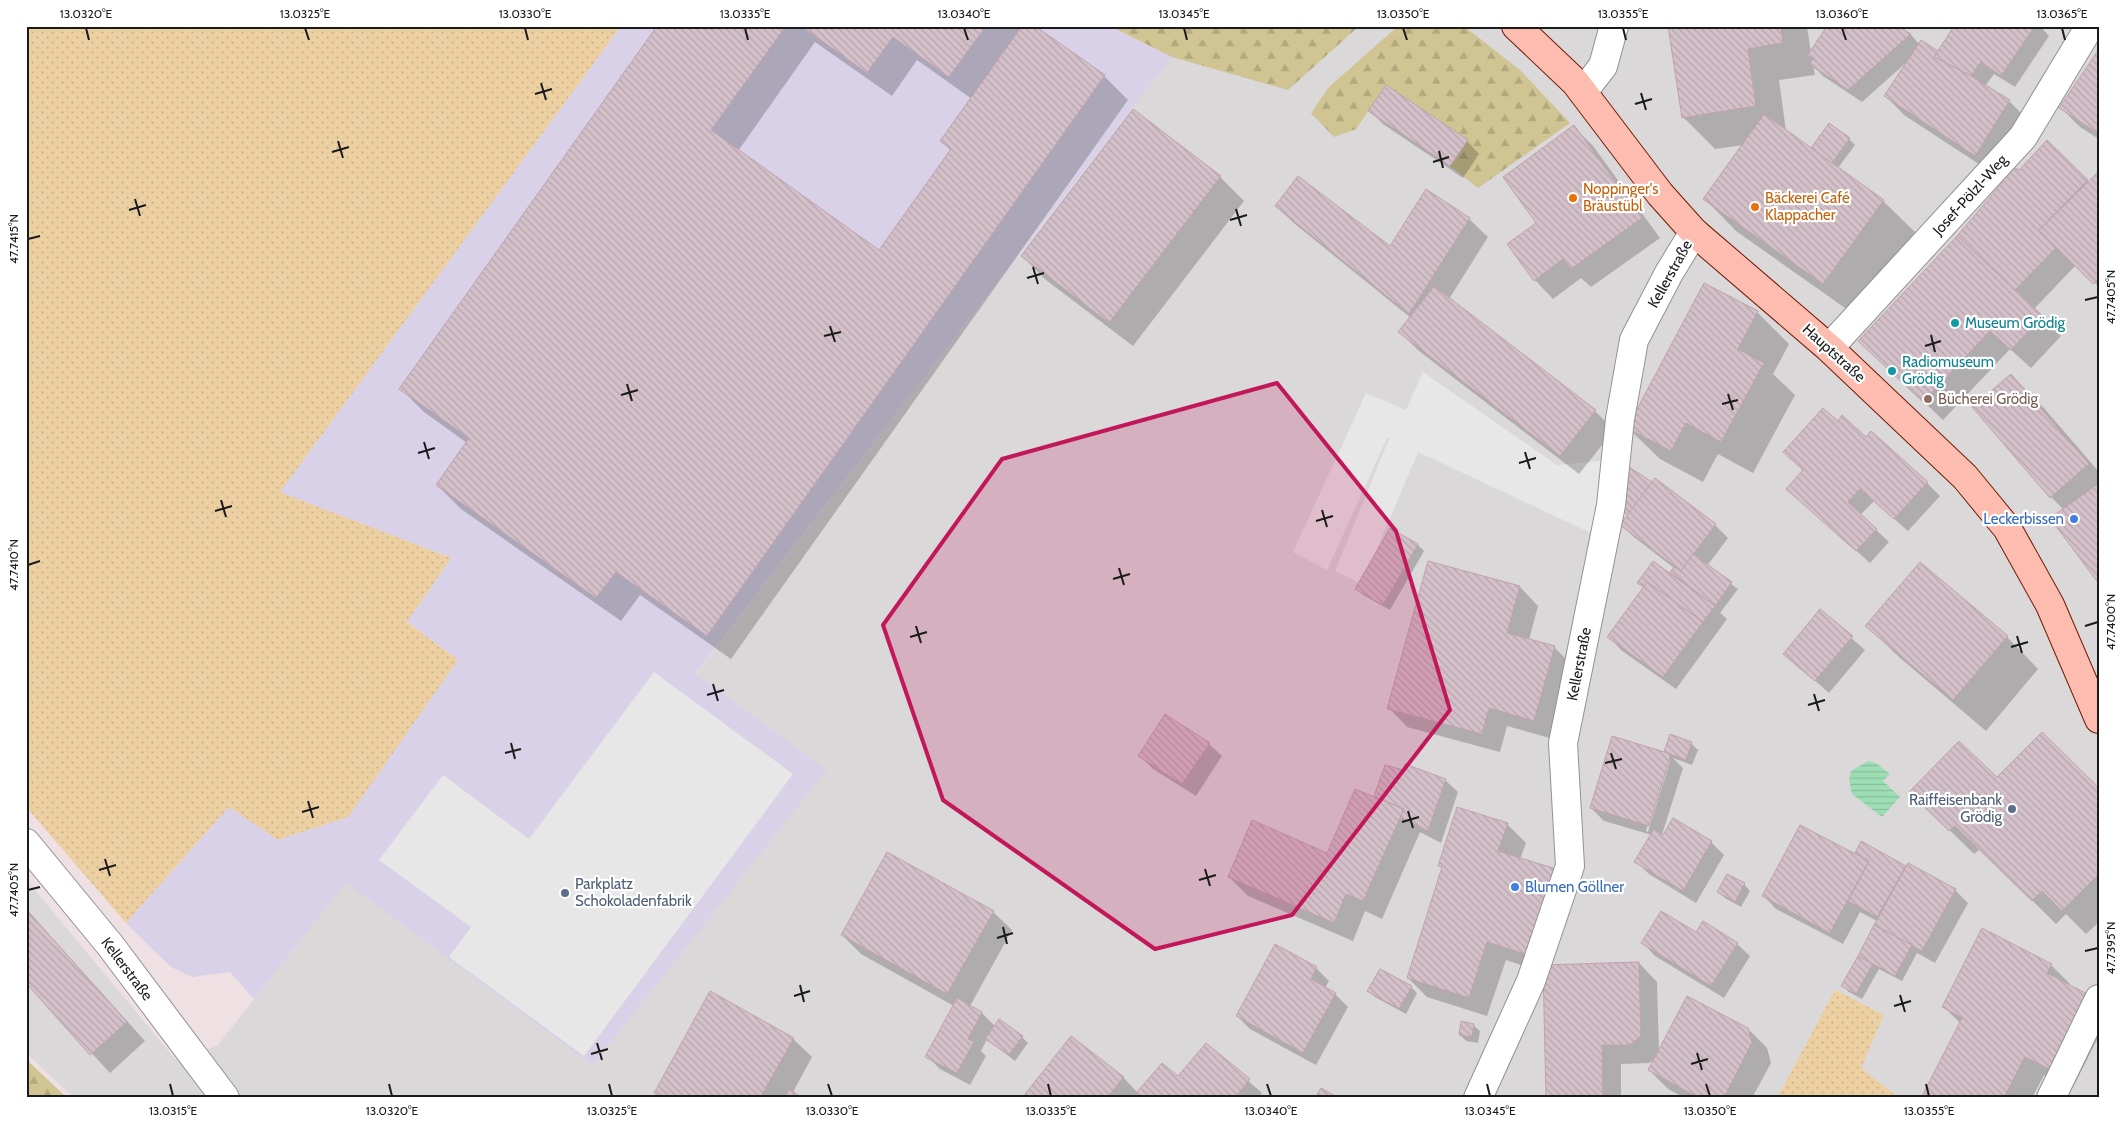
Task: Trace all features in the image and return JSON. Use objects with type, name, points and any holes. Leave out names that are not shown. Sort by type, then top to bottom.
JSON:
[{"type":"main road","name":"Hauptstraße","points":[[1516,26],[1583,92],[1660,194],[1694,232],[1829,348],[1965,476],[2007,528],[2050,605],[2099,719]]},
{"type":"street","points":[[1583,92],[1604,66],[1614,26]]},
{"type":"street","name":"Josef-Pölzl-Weg","points":[[1829,348],[2023,136],[2090,26]]},
{"type":"street","name":"Kellerstraße","points":[[1478,1098],[1531,981],[1570,866],[1563,744],[1611,505],[1620,419],[1634,340],[1669,273],[1694,232]]},
{"type":"street","name":"Kellerstraße","points":[[26,843],[110,945],[225,1098]]},
{"type":"street","points":[[2051,1098],[2099,999]]},
{"type":"highlighted area","points":[[1277,383],[1396,531],[1450,710],[1292,915],[1155,949],[943,800],[883,625],[1002,459]]},
{"type":"shaded area","points":[[26,26],[621,26],[280,492],[451,558],[407,622],[458,660],[348,817],[278,840],[229,807],[126,923],[26,807]]},
{"type":"shaded area","points":[[621,26],[1110,26],[1172,57],[695,674],[827,770],[592,1065],[346,883],[254,999],[230,972],[192,977],[171,967],[126,923],[229,807],[278,840],[458,660],[407,622],[451,558],[279,492]]},
{"type":"shaded area","points":[[1110,26],[2099,26],[2099,1098],[74,1098],[26,1053],[26,879],[176,1060],[217,1046],[346,883],[592,1065],[695,675],[1172,57]]},
{"type":"shaded area","points":[[1423,372],[1557,465],[1608,460],[1593,534],[1418,452],[1362,584],[1335,571],[1389,439],[1387,438],[1327,570],[1293,552],[1366,393],[1406,410]]},
{"type":"shaded area","name":"Parkplatz Schokoladenfabrik","points":[[654,672],[793,774],[584,1056],[449,957],[471,927],[379,860],[443,775],[529,839]]},
{"type":"shaded area","points":[[1868,761],[1876,763],[1890,774],[1883,781],[1900,797],[1882,817],[1852,794],[1849,780],[1851,771]]},
{"type":"shaded area","points":[[1835,990],[1884,1015],[1861,1068],[1899,1098],[1777,1098]]},
{"type":"green space","points":[[1110,26],[1359,26],[1288,90],[1172,57]]},
{"type":"green space","points":[[1398,26],[1464,26],[1521,71],[1570,123],[1478,188],[1450,166],[1467,140],[1386,85],[1356,129],[1334,137],[1311,113],[1329,87]]},
{"type":"green space","points":[[26,1059],[67,1098],[26,1098]]},
{"type":"building","points":[[657,26],[786,26],[711,130],[879,250],[951,149],[940,141],[1022,26],[1035,26],[1105,75],[707,636],[616,572],[596,598],[436,485],[469,438],[399,389]]},
{"type":"building","points":[[801,26],[986,26],[949,77],[893,37],[867,73]]},
{"type":"building","points":[[1668,26],[1781,26],[1783,43],[1748,49],[1756,106],[1682,118]]},
{"type":"building","points":[[1827,26],[1898,26],[1911,34],[1848,90],[1809,64],[1814,58],[1807,56]]},
{"type":"building","points":[[1954,26],[2035,26],[2001,76],[1981,62],[1971,76],[1934,57]]},
{"type":"building","points":[[1921,40],[1938,51],[1934,57],[1971,76],[2010,100],[1975,156],[1884,96]]},
{"type":"building","points":[[2099,49],[2099,134],[2059,108]]},
{"type":"building","points":[[1386,85],[1468,140],[1450,166],[1368,111]]},
{"type":"building","points":[[1133,109],[1221,176],[1109,323],[1021,256]]},
{"type":"building","points":[[1764,114],[1884,200],[1823,284],[1703,199]]},
{"type":"building","points":[[1829,123],[1850,138],[1832,163],[1811,148]]},
{"type":"building","name":"Noppinger's Bräustübl","points":[[1574,125],[1642,218],[1571,269],[1563,259],[1534,281],[1507,244],[1536,223],[1503,177]]},
{"type":"building","points":[[2047,140],[2088,180],[2039,230],[2057,247],[2015,290],[1957,236],[2002,183],[2000,180],[2011,166],[2019,170]]},
{"type":"building","points":[[2099,171],[2099,278],[2093,284],[2039,230]]},
{"type":"building","points":[[1298,176],[1390,246],[1426,189],[1470,218],[1409,314],[1275,206]]},
{"type":"building","name":"Museum Grödig","points":[[1957,236],[2043,316],[2011,350],[1990,331],[1923,402],[1858,341]]},
{"type":"building","points":[[1704,283],[1758,311],[1738,349],[1764,363],[1721,442],[1686,423],[1671,451],[1627,428]]},
{"type":"building","points":[[1434,286],[1596,410],[1560,456],[1398,332]]},
{"type":"building","points":[[2011,374],[2089,464],[2050,498],[1972,407]]},
{"type":"building","points":[[1823,408],[1838,421],[1842,415],[1866,437],[1871,431],[1928,482],[1894,519],[1860,489],[1848,502],[1877,529],[1856,551],[1786,489],[1803,470],[1783,452]]},
{"type":"building","points":[[1623,463],[1652,482],[1628,515],[1614,504]]},
{"type":"building","points":[[1655,478],[1716,524],[1681,571],[1620,525]]},
{"type":"building","points":[[2099,483],[2099,584],[2050,518]]},
{"type":"building","points":[[1390,528],[1418,544],[1383,605],[1355,589]]},
{"type":"building","points":[[1693,554],[1732,582],[1715,606],[1670,572],[1674,567],[1681,571]]},
{"type":"building","points":[[1428,561],[1520,586],[1507,633],[1555,646],[1534,721],[1489,708],[1482,734],[1387,709]]},
{"type":"building","points":[[1653,561],[1715,606],[1703,622],[1647,582],[1644,587],[1637,583]]},
{"type":"building","points":[[1920,562],[2008,636],[1953,700],[1865,626]]},
{"type":"building","points":[[1647,582],[1703,622],[1663,677],[1607,637]]},
{"type":"building","points":[[1820,609],[1853,636],[1815,681],[1783,654]]},
{"type":"building","points":[[1165,714],[1210,743],[1182,784],[1138,756]]},
{"type":"building","name":"Raiffeisenbank Grödig","points":[[2042,732],[2099,788],[2099,874],[2062,911],[2042,891],[2032,901],[1955,826],[1949,831],[1909,792],[1959,741],[1997,777]]},
{"type":"building","points":[[1670,734],[1692,742],[1686,760],[1664,752]]},
{"type":"building","points":[[1612,736],[1671,754],[1649,826],[1590,808]]},
{"type":"building","points":[[1405,764],[1446,779],[1428,831],[1400,817],[1404,809],[1374,796],[1385,765],[1403,770]]},
{"type":"building","points":[[1355,789],[1404,809],[1363,901],[1346,894],[1334,923],[1228,877],[1252,820],[1327,853]]},
{"type":"building","points":[[1457,807],[1508,823],[1498,851],[1556,869],[1528,955],[1487,942],[1469,998],[1407,978],[1442,867],[1438,866]]},
{"type":"building","points":[[1673,818],[1712,841],[1683,891],[1634,862],[1654,829],[1663,835]]},
{"type":"building","points":[[1800,825],[1869,861],[1830,933],[1762,896]]},
{"type":"building","points":[[1861,841],[1906,866],[1877,917],[1848,901],[1869,861],[1855,853]]},
{"type":"building","points":[[887,852],[994,911],[947,994],[841,935]]},
{"type":"building","points":[[1908,863],[1956,889],[1922,951],[1874,925]]},
{"type":"building","points":[[1727,874],[1745,883],[1735,902],[1717,892]]},
{"type":"building","points":[[26,909],[127,1022],[90,1055],[26,983]]},
{"type":"building","points":[[1661,911],[1696,932],[1703,921],[1738,943],[1711,986],[1641,943]]},
{"type":"building","points":[[1874,925],[1912,945],[1895,976],[1858,956]]},
{"type":"building","points":[[1982,928],[2052,964],[2047,973],[2091,996],[2053,1071],[2025,1057],[2004,1098],[1921,1098],[1962,1018],[1942,1007]]},
{"type":"building","points":[[1275,944],[1317,967],[1311,979],[1336,993],[1303,1053],[1236,1016]]},
{"type":"building","points":[[1858,956],[1873,964],[1856,994],[1841,986]]},
{"type":"building","points":[[1639,962],[1641,1036],[1630,1045],[1602,1045],[1603,1098],[1546,1098],[1543,965]]},
{"type":"building","points":[[1380,969],[1412,986],[1399,1009],[1367,991]]},
{"type":"building","points":[[710,991],[794,1038],[760,1098],[662,1098],[654,1093]]},
{"type":"building","points":[[1687,996],[1748,1028],[1752,1043],[1724,1098],[1699,1098],[1648,1070]]},
{"type":"building","points":[[957,998],[982,1012],[968,1039],[974,1042],[957,1073],[925,1057]]},
{"type":"building","points":[[999,1019],[1023,1036],[1009,1055],[985,1039]]},
{"type":"building","points":[[1461,1021],[1474,1024],[1472,1037],[1459,1035]]},
{"type":"building","points":[[1071,1036],[1124,1077],[1107,1098],[1022,1098]]},
{"type":"building","points":[[1206,1043],[1250,1079],[1235,1098],[1142,1098],[1136,1093],[1162,1063],[1178,1076]]},
{"type":"building","points":[[1321,1088],[1339,1098],[1315,1098]]},
{"type":"building","points":[[790,1089],[802,1098],[783,1098]]},
{"type":"place","name":"Noppinger's Bräustübl","points":[[1573,198]]},
{"type":"place","name":"Bäckerei Café Klappacher","points":[[1755,207]]},
{"type":"place","name":"Museum Grödig","points":[[1955,323]]},
{"type":"place","name":"Radiomuseum Grödig","points":[[1892,371]]},
{"type":"place","name":"Bücherei Grödig","points":[[1928,399]]},
{"type":"place","name":"Leckerbissen","points":[[2074,519]]},
{"type":"place","name":"Raiffeisenbank Grödig","points":[[2012,809]]},
{"type":"place","name":"Blumen Göllner","points":[[1515,887]]},
{"type":"place","name":"Parkplatz Schokoladenfabrik","points":[[565,893]]}]
